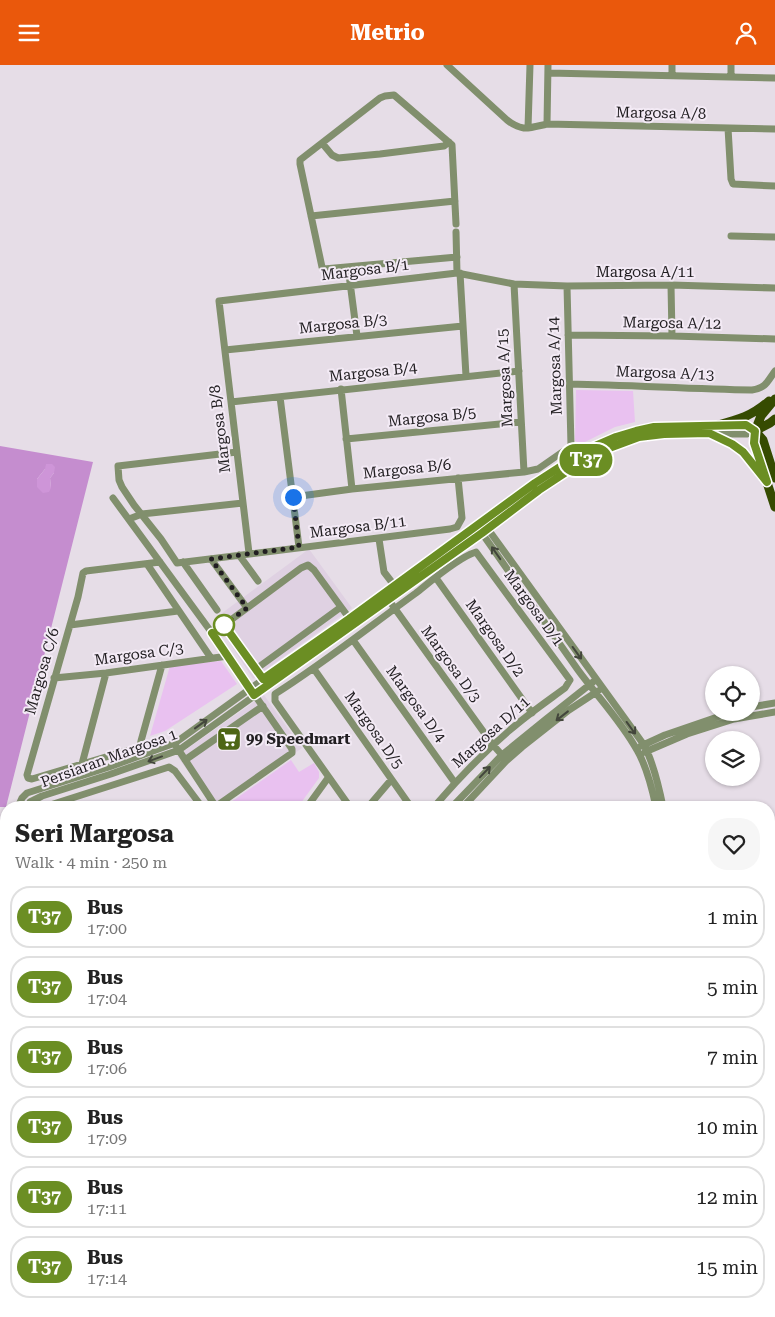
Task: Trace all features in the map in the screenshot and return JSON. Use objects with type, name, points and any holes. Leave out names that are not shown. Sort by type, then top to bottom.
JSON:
[{"type":"main road","points":[[718,425],[740,420],[754,413],[768,403],[775,395]]},
{"type":"main road","points":[[775,399],[762,416],[755,431],[754,443],[771,480],[775,507]]},
{"type":"main road","points":[[755,431],[775,419]]},
{"type":"main road","points":[[709,433],[732,444],[743,452],[771,480]]},
{"type":"street","points":[[447,65],[516,127],[528,128],[530,65]]},
{"type":"street","points":[[672,65],[672,75]]},
{"type":"street","points":[[731,65],[731,77]]},
{"type":"street","points":[[547,124],[548,69],[775,78]]},
{"type":"street","points":[[456,224],[452,145],[394,95],[385,96],[380,99],[300,160],[322,267],[324,269],[457,257]]},
{"type":"street","name":"Margosa A/8","points":[[528,128],[547,124],[775,129]]},
{"type":"street","points":[[728,128],[731,179],[733,184],[775,186]]},
{"type":"street","points":[[322,143],[332,155],[338,157],[444,147],[449,142]]},
{"type":"street","points":[[311,216],[455,201]]},
{"type":"street","points":[[456,232],[466,376]]},
{"type":"street","points":[[731,236],[775,237]]},
{"type":"street","points":[[348,267],[357,336]]},
{"type":"street","name":"Margosa B/1","points":[[219,301],[459,273],[514,283]]},
{"type":"street","name":"Margosa A/11","points":[[514,283],[567,286],[671,285],[775,288]]},
{"type":"street","name":"Margosa A/15","points":[[514,283],[524,472]]},
{"type":"street","points":[[671,285],[672,336]]},
{"type":"street","name":"Margosa A/14","points":[[567,286],[572,446]]},
{"type":"street","name":"Margosa B/8","points":[[219,301],[248,553]]},
{"type":"street","name":"Margosa B/3","points":[[225,350],[463,325]]},
{"type":"street","name":"Margosa A/12","points":[[568,335],[775,339]]},
{"type":"street","name":"Margosa B/4","points":[[231,402],[519,371]]},
{"type":"street","name":"Margosa A/13","points":[[570,384],[752,390],[765,386],[775,371]]},
{"type":"street","points":[[341,389],[352,489]]},
{"type":"street","points":[[280,397],[299,547]]},
{"type":"street","name":"Margosa B/5","points":[[346,439],[522,422]]},
{"type":"street","name":"Persiaran Margosa 1","points":[[252,692],[263,679],[388,599],[482,533],[599,445],[636,431],[654,427],[746,425],[755,431]]},
{"type":"street","name":"Persiaran Margosa 1","points":[[32,801],[42,796],[111,775],[177,747],[352,621],[394,585],[535,483],[581,458],[639,437],[664,434],[747,434],[755,431]]},
{"type":"street","points":[[572,446],[581,458]]},
{"type":"street","name":"Margosa B/6","points":[[293,497],[352,489],[524,472],[538,469],[572,446]]},
{"type":"street","points":[[216,610],[182,562],[177,563],[134,505],[122,487],[118,466],[237,452]]},
{"type":"street","name":"Margosa B/11","points":[[182,562],[379,539],[457,527],[462,518],[458,478]]},
{"type":"street","points":[[113,498],[212,633],[293,751],[223,801]]},
{"type":"street","points":[[129,519],[142,514],[243,503]]},
{"type":"street","points":[[490,538],[495,523]]},
{"type":"street","points":[[479,524],[482,533],[490,538],[646,748],[662,801]]},
{"type":"street","points":[[490,538],[595,693],[638,752],[655,801]]},
{"type":"street","points":[[379,539],[384,572],[394,585]]},
{"type":"street","name":"Margosa D/1","points":[[436,578],[456,563],[476,552],[570,681]]},
{"type":"street","points":[[239,555],[258,581]]},
{"type":"street","points":[[211,559],[247,608]]},
{"type":"street","points":[[160,562],[147,564],[211,658]]},
{"type":"street","name":"Margosa C/6","points":[[82,764],[32,779],[28,778],[27,775],[84,572],[147,564]]},
{"type":"street","points":[[212,633],[301,568],[308,565],[314,570],[352,621]]},
{"type":"street","points":[[346,801],[275,701],[275,694],[314,669],[436,578]]},
{"type":"street","name":"Margosa D/2","points":[[436,578],[532,713]]},
{"type":"street","name":"Margosa D/3","points":[[388,599],[502,755]]},
{"type":"street","points":[[256,669],[341,607]]},
{"type":"street","points":[[70,625],[178,611]]},
{"type":"street","points":[[224,625],[263,679]]},
{"type":"street","name":"Margosa D/4","points":[[354,640],[455,783]]},
{"type":"street","name":"Margosa C/3","points":[[54,678],[106,673],[228,656]]},
{"type":"street","points":[[82,764],[136,748],[140,745],[162,665]]},
{"type":"street","name":"Margosa D/5","points":[[314,669],[407,801]]},
{"type":"street","points":[[82,764],[106,673]]},
{"type":"street","points":[[458,801],[502,755],[596,680]]},
{"type":"street","name":"Margosa D/11","points":[[439,801],[493,745],[565,688],[570,681]]},
{"type":"street","points":[[468,801],[516,752],[569,710],[602,689]]},
{"type":"street","points":[[760,706],[775,703]]},
{"type":"street","points":[[185,760],[263,706]]},
{"type":"street","points":[[760,712],[775,711]]},
{"type":"street","points":[[638,752],[666,738],[715,721]]},
{"type":"street","points":[[177,747],[211,801]]},
{"type":"street","name":"Persiaran Margosa 1","points":[[21,801],[27,793],[177,747]]},
{"type":"street","points":[[63,801],[169,767],[175,771],[197,801]]},
{"type":"street","points":[[311,801],[328,777]]},
{"type":"street","points":[[373,801],[391,780]]},
{"type":"shaded area","points":[[576,390],[633,391],[635,422],[615,427],[581,444],[575,441]]},
{"type":"shaded area","points":[[0,446],[93,462],[8,801],[0,801]],"holes":[[[45,469],[54,473],[50,478],[51,488],[37,479]]]},
{"type":"shaded area","points":[[46,464],[52,464],[55,467],[54,473],[50,478],[51,488],[49,492],[43,493],[37,487],[37,479],[45,469]]},
{"type":"shaded area","points":[[309,549],[352,608],[253,679],[214,619]]},
{"type":"shaded area","points":[[221,661],[237,684],[165,731],[150,736],[170,666]]},
{"type":"shaded area","points":[[264,695],[302,748],[227,801],[210,801],[177,756]]},
{"type":"shaded area","points":[[291,760],[299,772],[314,763],[319,772],[319,778],[302,801],[233,801]]},
{"type":"bus line","name":"T37","points":[[212,633],[254,695],[482,533],[539,490],[583,461],[639,437],[664,434],[709,433],[732,444],[743,452],[767,482],[754,443],[755,431],[746,425],[654,427],[616,437],[586,450],[535,483],[349,619],[263,679],[224,625]]},
{"type":"place","name":"99 Speedmart","points":[[229,739]]},
{"type":"route","points":[[224,625],[247,608],[211,559],[299,547],[293,497]]}]
